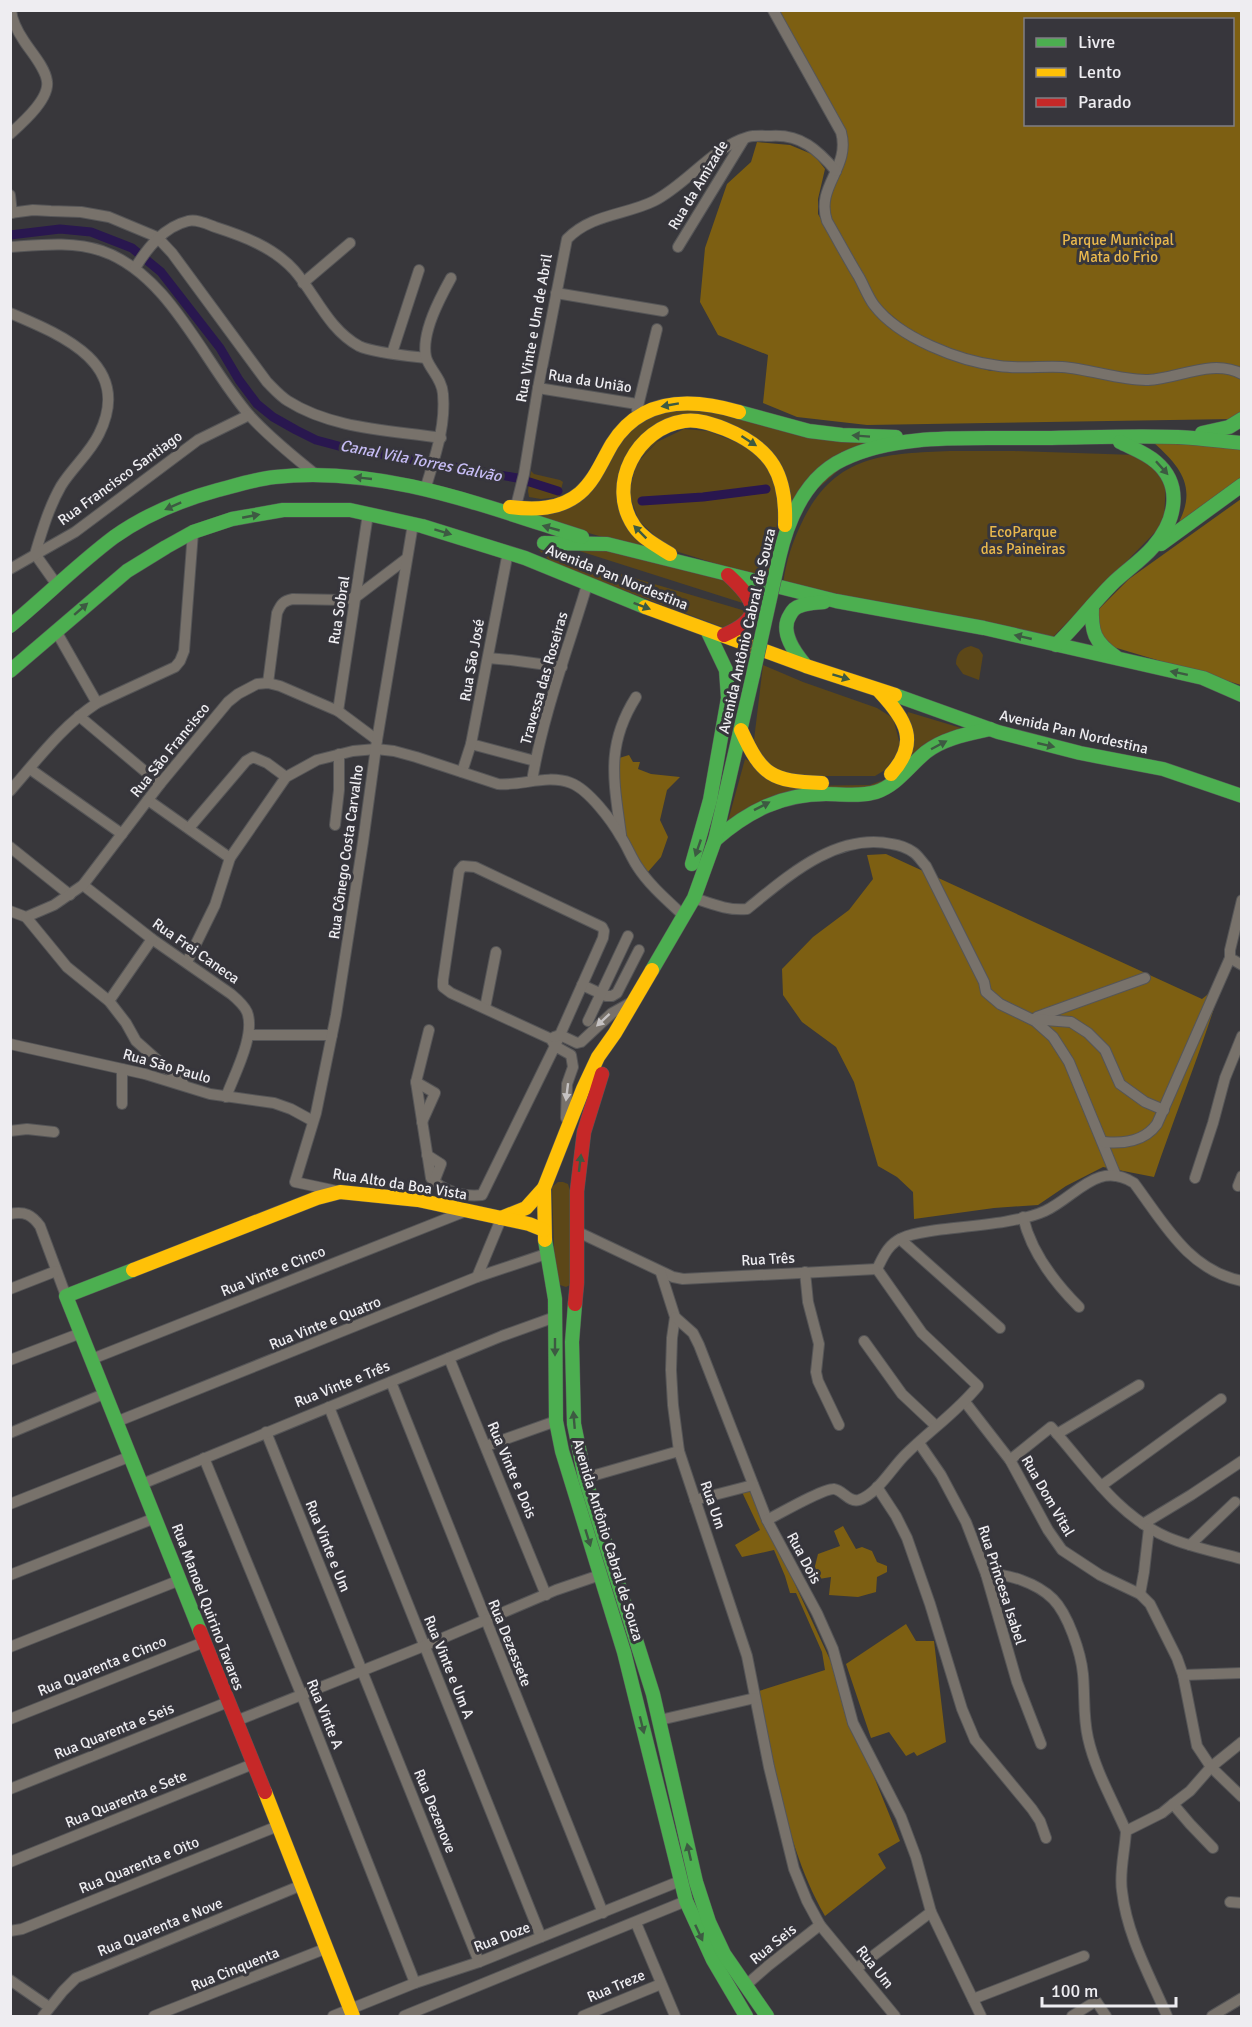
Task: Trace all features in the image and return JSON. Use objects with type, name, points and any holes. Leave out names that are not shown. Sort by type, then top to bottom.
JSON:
[{"type":"main road","points":[[515,512],[545,509],[569,501],[590,483],[620,433],[637,410],[676,403],[692,403],[818,432],[920,439]]},
{"type":"main road","name":"Avenida Antônio Cabral de Souza","points":[[1178,437],[1228,427],[1242,420]]},
{"type":"main road","points":[[688,564],[643,536],[633,525],[626,511],[622,494],[626,471],[635,451],[665,426],[683,421],[697,421],[741,436],[754,443],[771,461],[785,492],[784,537]]},
{"type":"main road","name":"Avenida Antônio Cabral de Souza","points":[[746,2016],[718,1973],[695,1927],[686,1901],[624,1652],[572,1486],[556,1421],[555,1317],[552,1283],[546,1254],[544,1188],[598,1057],[634,1002],[689,908],[715,840],[784,537],[794,511],[821,474],[843,459],[865,451],[920,439],[1178,437],[1242,443]]},
{"type":"main road","points":[[1056,645],[1153,546],[1169,525],[1175,507],[1169,475],[1159,463],[1144,453],[1113,439]]},
{"type":"main road","name":"Avenida Pan Nordestina","points":[[10,671],[19,639],[57,585],[115,537],[155,513],[186,499],[245,483],[275,477],[317,475],[368,478],[515,512],[607,544]]},
{"type":"main road","points":[[1135,564],[1242,485]]},
{"type":"main road","name":"Avenida Pan Nordestina","points":[[19,639],[56,631],[127,571],[194,532],[232,519],[283,510],[330,509],[368,514],[413,524],[508,552],[707,630],[990,729],[1080,753],[1181,774],[1242,796]]},
{"type":"main road","points":[[487,531],[543,565]]},
{"type":"main road","points":[[544,543],[607,544],[836,600],[984,628],[1203,678],[1239,693]]},
{"type":"main road","points":[[724,635],[742,625],[750,614],[752,603],[745,591],[728,574]]},
{"type":"main road","points":[[806,666],[788,642],[786,631],[788,619],[798,606],[836,600]]},
{"type":"main road","points":[[1092,606],[1091,621],[1095,639],[1121,660]]},
{"type":"main road","points":[[32,620],[56,631]]},
{"type":"main road","points":[[689,908],[681,897],[701,841],[728,697],[728,678],[725,666],[707,630]]},
{"type":"main road","points":[[741,730],[758,764],[766,773],[775,778],[801,782],[876,781],[888,777],[898,768],[904,759],[908,735],[898,712],[877,688]]},
{"type":"main road","points":[[715,840],[735,822],[760,807],[782,798],[813,794],[875,793],[889,786],[934,747],[952,738],[990,729]]},
{"type":"main road","name":"Avenida Antônio Cabral de Souza","points":[[615,1033],[584,1132],[577,1191],[577,1283],[572,1342],[574,1424],[585,1478],[660,1720],[696,1882],[709,1923],[724,1954],[767,2016]]},
{"type":"main road","points":[[501,1219],[526,1208],[544,1188],[559,1178],[565,1177],[577,1191]]},
{"type":"main road","points":[[66,1296],[316,1198],[340,1192]]},
{"type":"main road","name":"Rua Alto da Boa Vista","points":[[340,1192],[418,1200],[529,1224],[544,1230]]},
{"type":"main road","points":[[552,1283],[567,1288],[577,1283]]},
{"type":"main road","name":"Rua Manoel Quirino Tavares","points":[[66,1296],[351,2013]]},
{"type":"street","points":[[10,134],[40,102],[48,83],[45,74],[19,33],[11,10]]},
{"type":"street","points":[[773,10],[841,132],[844,143],[844,152],[824,199],[827,221],[874,305],[889,320],[917,338],[957,357],[1001,366],[1073,368],[1136,380],[1150,380],[1201,369],[1226,369],[1240,373]]},
{"type":"street","name":"Rua Vinte e Um de Abril","points":[[515,512],[567,239],[573,233],[613,213],[650,203],[666,195],[726,148],[749,137],[777,135],[803,141],[819,152],[836,171]]},
{"type":"street","name":"Rua da Amizade","points":[[678,247],[744,139]]},
{"type":"street","points":[[10,195],[11,213],[33,210],[81,212],[109,217],[157,237],[172,253],[267,382],[285,399],[314,414],[343,423],[441,438]]},
{"type":"street","points":[[140,260],[157,237],[182,223],[192,220],[203,223],[255,242],[273,252],[293,269],[319,308],[338,329],[359,346],[426,358]]},
{"type":"street","points":[[303,282],[350,243]]},
{"type":"street","points":[[10,247],[63,244],[140,260],[156,288],[249,415],[287,451],[317,475]]},
{"type":"street","points":[[392,353],[419,270]]},
{"type":"street","points":[[424,490],[441,438],[443,392],[438,377],[426,358],[426,339],[440,298],[451,278]]},
{"type":"street","points":[[556,293],[663,311]]},
{"type":"street","points":[[11,313],[43,327],[80,349],[97,365],[106,382],[108,399],[99,435],[62,484],[52,503],[35,554],[57,585]]},
{"type":"street","points":[[637,410],[657,329]]},
{"type":"street","name":"Rua da União","points":[[538,388],[637,410]]},
{"type":"street","name":"Rua Francisco Santiago","points":[[10,568],[59,542],[113,505],[198,440],[249,415]]},
{"type":"street","name":"Rua Sobral","points":[[338,711],[368,514]]},
{"type":"street","name":"Rua Cônego Costa Carvalho","points":[[295,1182],[320,1097],[332,1035],[359,871],[376,745],[413,524]]},
{"type":"street","points":[[10,791],[60,732],[79,716],[97,703],[175,667],[180,661],[184,651],[194,532]]},
{"type":"street","name":"Rua São José","points":[[462,772],[471,744],[508,552]]},
{"type":"street","points":[[406,559],[356,597],[342,600],[285,600],[277,613],[268,683],[338,711],[376,745],[394,751],[498,784],[511,785],[553,780],[571,783],[592,799],[621,836],[648,881],[689,908],[747,909],[800,868],[824,854],[860,841],[899,845],[914,852],[926,866],[984,982],[986,992],[1000,1004],[1035,1021],[1053,1037],[1070,1062],[1116,1176]]},
{"type":"street","name":"Travessa das Roseiras","points":[[532,781],[535,761],[588,585]]},
{"type":"street","points":[[56,631],[97,703]]},
{"type":"street","points":[[488,658],[562,667]]},
{"type":"street","name":"Rua São Francisco","points":[[26,917],[54,905],[83,885],[160,784],[228,702],[257,684],[268,683]]},
{"type":"street","points":[[621,836],[613,769],[615,748],[622,723],[636,697]]},
{"type":"street","points":[[79,716],[160,784]]},
{"type":"street","points":[[471,744],[535,761]]},
{"type":"street","points":[[187,962],[215,905],[230,858],[286,777],[317,760],[376,745]]},
{"type":"street","points":[[335,825],[339,790],[339,754]]},
{"type":"street","points":[[189,828],[246,761],[253,757],[267,763],[286,777]]},
{"type":"street","points":[[30,769],[122,834]]},
{"type":"street","points":[[148,800],[230,858]]},
{"type":"street","points":[[10,847],[70,895]]},
{"type":"street","points":[[429,1030],[416,1082],[427,1155],[441,1164],[434,1182],[443,1189],[482,1195],[485,1192],[555,1040],[582,985],[604,931],[602,927],[468,865],[463,866],[459,871],[443,987],[555,1040],[577,1043],[581,1042],[612,1012],[634,1002]]},
{"type":"street","name":"Rua Frei Caneca","points":[[83,885],[152,939],[231,994],[247,1012],[249,1035]]},
{"type":"street","points":[[1104,1142],[1114,1143],[1144,1137],[1150,1133],[1164,1110],[1230,958],[1242,900]]},
{"type":"street","points":[[10,911],[26,917],[67,967],[109,1001],[136,1041],[192,1090]]},
{"type":"street","points":[[588,1021],[628,936]]},
{"type":"street","points":[[109,1001],[152,939]]},
{"type":"street","points":[[582,985],[601,994],[612,996],[617,993],[639,950]]},
{"type":"street","points":[[485,1008],[496,952]]},
{"type":"street","points":[[1230,958],[1242,965]]},
{"type":"street","points":[[1031,1019],[1145,978]]},
{"type":"street","points":[[1031,1019],[1071,1022],[1089,1033],[1105,1050],[1120,1084],[1145,1102],[1164,1110]]},
{"type":"street","points":[[226,1097],[249,1035],[332,1035]]},
{"type":"street","points":[[1195,1178],[1225,1078],[1242,1036]]},
{"type":"street","points":[[555,1040],[571,1055],[573,1060],[566,1098],[567,1129]]},
{"type":"street","name":"Rua São Paulo","points":[[10,1044],[122,1069],[165,1080],[192,1090],[274,1103],[313,1121]]},
{"type":"street","points":[[122,1069],[122,1104]]},
{"type":"street","points":[[416,1082],[435,1093],[422,1122]]},
{"type":"street","points":[[10,1131],[27,1129],[54,1132]]},
{"type":"street","points":[[767,1520],[828,1490],[834,1489],[849,1498],[858,1500],[877,1487],[905,1455],[964,1402],[978,1386],[922,1333],[877,1269],[890,1246],[900,1239],[925,1232],[1023,1217],[1046,1210],[1098,1176],[1116,1176],[1134,1183],[1170,1232],[1196,1261],[1218,1274],[1242,1281]]},
{"type":"street","name":"Rua Alto da Boa Vista","points":[[295,1182],[340,1192]]},
{"type":"street","name":"Rua Vinte e Cinco","points":[[92,1359],[466,1211]]},
{"type":"street","name":"Rua Manoel Quirino Tavares","points":[[10,1214],[20,1212],[35,1218],[66,1296]]},
{"type":"street","points":[[1023,1217],[1028,1237],[1038,1255],[1067,1295],[1079,1307]]},
{"type":"street","points":[[477,1277],[501,1219]]},
{"type":"street","name":"Rua Três","points":[[578,1232],[625,1253],[661,1273],[683,1279],[877,1269]]},
{"type":"street","points":[[900,1239],[1000,1328]]},
{"type":"street","name":"Rua Vinte e Quatro","points":[[116,1422],[477,1277],[546,1254]]},
{"type":"street","points":[[10,1289],[56,1271]]},
{"type":"street","points":[[805,1272],[808,1302],[819,1344],[816,1371],[818,1382],[839,1425]]},
{"type":"street","points":[[661,1273],[675,1317]]},
{"type":"street","name":"Rua Vinte e Três","points":[[142,1484],[502,1336],[555,1317]]},
{"type":"street","name":"Rua Um","points":[[675,1317],[671,1370],[673,1405],[680,1451],[747,1656],[794,1869],[820,1925],[895,2016]]},
{"type":"street","name":"Rua Dois","points":[[675,1317],[693,1333],[699,1345],[767,1520],[817,1613],[833,1649],[852,1723],[901,1817],[931,1911]]},
{"type":"street","points":[[10,1360],[81,1333]]},
{"type":"street","points":[[864,1341],[902,1394],[936,1426]]},
{"type":"street","name":"Rua Vinte e Dois","points":[[449,1358],[546,1595]]},
{"type":"street","name":"Rua Dezessete","points":[[391,1382],[603,1913]]},
{"type":"street","points":[[1057,1434],[1139,1385]]},
{"type":"street","points":[[10,1432],[106,1394]]},
{"type":"street","points":[[1101,1486],[1221,1399]]},
{"type":"street","name":"Rua Dom Vital","points":[[964,1402],[1010,1460],[1048,1530],[1062,1550],[1100,1575],[1140,1594],[1150,1604],[1159,1619],[1183,1675],[1197,1746],[1211,1767],[1242,1797]]},
{"type":"street","name":"Rua Vinte e Um A","points":[[329,1407],[541,1937]]},
{"type":"street","points":[[486,1446],[556,1421]]},
{"type":"street","points":[[1010,1460],[1051,1427],[1123,1509],[1146,1526],[1165,1536],[1191,1545],[1242,1559]]},
{"type":"street","name":"Rua Vinte e Um","points":[[266,1432],[362,1671]]},
{"type":"street","name":"Rua Princesa Isabel","points":[[919,1443],[956,1500],[966,1522],[986,1574],[1017,1682],[1041,1744]]},
{"type":"street","points":[[585,1478],[680,1451]]},
{"type":"street","points":[[10,1504],[131,1456]]},
{"type":"street","name":"Rua Vinte A","points":[[204,1458],[302,1696],[415,1983]]},
{"type":"street","points":[[1146,1526],[1242,1461]]},
{"type":"street","points":[[696,1500],[753,1485]]},
{"type":"street","points":[[877,1487],[907,1538],[962,1709],[975,1740],[1032,1809],[1040,1821],[1046,1838]]},
{"type":"street","points":[[1191,1545],[1235,1502]]},
{"type":"street","points":[[10,1575],[155,1518]]},
{"type":"street","points":[[1140,1594],[1144,1572],[1146,1526]]},
{"type":"street","points":[[986,1574],[1006,1575],[1029,1584],[1053,1600],[1064,1615],[1080,1655],[1087,1736],[1093,1756],[1126,1831],[1121,1889],[1126,1914],[1136,1945],[1167,2016]]},
{"type":"street","points":[[236,1721],[600,1575]]},
{"type":"street","points":[[10,1647],[180,1581]]},
{"type":"street","name":"Rua Quarenta e Cinco","points":[[10,1719],[204,1641]]},
{"type":"street","name":"Rua Dezenove","points":[[362,1671],[479,1962]]},
{"type":"street","points":[[1183,1675],[1242,1673]]},
{"type":"street","points":[[660,1720],[755,1698]]},
{"type":"street","name":"Rua Quarenta e Seis","points":[[10,1789],[228,1702]]},
{"type":"street","points":[[1126,1831],[1162,1813],[1190,1791],[1211,1767],[1242,1742]]},
{"type":"street","name":"Rua Quarenta e Sete","points":[[10,1862],[253,1764]]},
{"type":"street","points":[[1173,1804],[1213,1848]]},
{"type":"street","name":"Rua Quarenta e Oito","points":[[10,1931],[22,1929],[278,1826]]},
{"type":"street","name":"Rua Doze","points":[[333,2016],[351,2013],[415,1983],[479,1962],[680,1881]]},
{"type":"street","name":"Rua Quarenta e Nove","points":[[46,2012],[69,1984],[83,1975],[302,1885]]},
{"type":"street","points":[[404,2016],[686,1901]]},
{"type":"street","points":[[1230,1902],[1242,1903]]},
{"type":"street","points":[[857,1968],[931,1911],[981,2016]]},
{"type":"street","points":[[636,1923],[675,2016]]},
{"type":"street","name":"Rua Seis","points":[[745,1986],[820,1925]]},
{"type":"street","name":"Rua Cinquenta","points":[[154,2016],[327,1948]]},
{"type":"street","points":[[974,1999],[1084,1956]]},
{"type":"street","points":[[10,1980],[46,2012]]},
{"type":"street","name":"Rua Treze","points":[[583,2016],[661,1984]]},
{"type":"street","points":[[1212,2016],[1242,1998]]},
{"type":"street","points":[[1072,2016],[1096,2001],[1106,2016]]},
{"type":"green space","name":"Parque Municipal Mata do Frio","points":[[772,11],[1241,11],[1241,369],[1150,378],[968,358],[914,334],[877,303],[824,214],[846,150]]},
{"type":"green space","points":[[757,142],[790,145],[814,155],[825,169],[818,199],[818,214],[872,307],[914,341],[961,363],[991,371],[1070,371],[1136,382],[1203,372],[1232,373],[1241,378],[1241,414],[1233,419],[867,425],[797,417],[763,403],[768,355],[718,335],[700,302],[705,248],[727,184],[751,162]]},
{"type":"green space","points":[[680,406],[872,441],[790,513],[768,450],[681,417],[619,480],[644,549],[523,514],[557,511],[627,426]]},
{"type":"green space","points":[[684,429],[708,431],[751,448],[776,476],[781,499],[768,580],[669,549],[639,521],[629,494],[636,464],[657,442]]},
{"type":"green space","points":[[1154,443],[1241,447],[1241,477],[1179,522],[1186,498],[1183,478],[1171,460]]},
{"type":"green space","name":"EcoParque das Paineiras","points":[[950,451],[1136,455],[1166,478],[1164,523],[1053,637],[783,584],[788,558],[800,526],[817,497],[832,481],[848,469],[884,457]]},
{"type":"green space","points":[[531,471],[534,474],[563,482],[559,497],[541,499],[529,497]]},
{"type":"green space","points":[[1241,499],[1241,685],[1110,646],[1101,636],[1096,612],[1129,579]]},
{"type":"green space","points":[[606,546],[729,581],[749,605],[567,547]]},
{"type":"green space","points":[[539,550],[749,612],[730,630],[553,564]]},
{"type":"green space","points":[[971,646],[979,649],[983,655],[979,680],[963,674],[956,664],[960,652]]},
{"type":"green space","points":[[763,665],[877,708],[893,718],[901,748],[885,770],[875,776],[801,776],[768,768],[754,740]]},
{"type":"green space","points":[[908,712],[971,731],[875,789],[830,792],[728,821],[745,759],[798,786],[870,785],[889,778]]},
{"type":"green space","points":[[629,755],[633,762],[640,762],[638,769],[651,774],[680,777],[667,790],[660,820],[668,837],[661,857],[647,873],[623,834],[616,759]]},
{"type":"green space","points":[[886,854],[1202,999],[1222,983],[1154,1177],[1103,1167],[1066,1186],[1038,1205],[994,1208],[914,1219],[913,1192],[897,1177],[878,1166],[854,1082],[836,1047],[802,1022],[783,995],[782,969],[813,937],[849,910],[873,879],[867,855]]},
{"type":"green space","points":[[558,1182],[568,1184],[571,1194],[572,1284],[566,1287],[560,1285],[555,1276],[552,1187]]},
{"type":"green space","points":[[749,1485],[832,1664],[848,1725],[868,1762],[900,1841],[878,1854],[886,1868],[825,1916],[800,1863],[791,1835],[759,1691],[825,1670],[822,1652],[796,1593],[790,1593],[774,1550],[742,1557],[735,1545],[760,1530],[742,1492]]},
{"type":"green space","points":[[843,1526],[856,1549],[862,1547],[872,1551],[877,1562],[887,1566],[887,1572],[877,1577],[876,1592],[858,1597],[829,1595],[831,1577],[819,1579],[814,1570],[818,1554],[840,1546],[834,1531]]},
{"type":"green space","points":[[906,1624],[916,1641],[934,1641],[946,1742],[917,1756],[914,1752],[906,1756],[889,1732],[871,1738],[846,1664]]},
{"type":"waterway","name":"Canal Vila Torres Galvão","points":[[10,235],[60,229],[91,232],[132,248],[161,272],[220,348],[257,404],[273,417],[316,440],[346,448],[517,478],[558,491]]},
{"type":"waterway","name":"Canal Vila Torres Galvão","points":[[642,501],[703,497],[766,489]]},
{"type":"traffic: fast","points":[[739,412],[809,431],[896,437]]},
{"type":"traffic: fast","points":[[1202,433],[1229,427],[1242,419]]},
{"type":"traffic: fast","points":[[779,558],[793,514],[809,488],[819,477],[844,459],[887,445],[958,438],[1141,436],[1186,437],[1242,443]]},
{"type":"traffic: fast","points":[[1056,645],[1112,584],[1153,547],[1167,527],[1171,515],[1173,493],[1165,472],[1148,456],[1120,442]]},
{"type":"traffic: fast","points":[[10,626],[101,547],[138,522],[190,498],[268,478],[314,475],[353,477],[392,483],[469,501],[582,537]]},
{"type":"traffic: fast","points":[[1161,544],[1242,485]]},
{"type":"traffic: fast","points":[[10,671],[127,571],[166,547],[193,532],[232,519],[283,510],[350,510],[422,526],[525,558],[645,607]]},
{"type":"traffic: fast","points":[[544,543],[607,544],[836,601],[984,628],[1203,678],[1242,695]]},
{"type":"traffic: fast","points":[[753,675],[779,558]]},
{"type":"traffic: fast","points":[[806,666],[790,642],[787,635],[787,622],[797,607],[824,602]]},
{"type":"traffic: fast","points":[[1092,606],[1095,636],[1116,657]]},
{"type":"traffic: fast","points":[[692,864],[710,800],[728,698],[726,670],[707,630]]},
{"type":"traffic: fast","points":[[652,970],[694,898],[715,840],[753,675]]},
{"type":"traffic: fast","points":[[895,695],[998,732],[1080,753],[1163,769],[1242,796]]},
{"type":"traffic: fast","points":[[715,840],[753,813],[780,801],[810,795],[858,795],[876,792],[897,780],[920,757],[940,743],[990,729]]},
{"type":"traffic: fast","points":[[545,1240],[555,1299],[556,1421],[562,1451],[624,1652],[686,1901],[713,1960],[746,2016]]},
{"type":"traffic: fast","points":[[133,1270],[66,1296],[200,1631]]},
{"type":"traffic: fast","points":[[575,1304],[572,1342],[574,1424],[585,1478],[653,1694],[696,1882],[709,1922],[724,1954],[767,2016]]},
{"type":"traffic: slow","points":[[510,507],[546,508],[572,499],[590,482],[612,444],[624,429],[637,417],[653,410],[669,405],[703,404],[739,412]]},
{"type":"traffic: slow","points":[[670,554],[637,530],[626,510],[623,493],[625,477],[640,446],[667,426],[684,421],[700,421],[725,429],[754,445],[765,455],[779,478],[785,507],[785,525]]},
{"type":"traffic: slow","points":[[645,607],[806,666],[895,695]]},
{"type":"traffic: slow","points":[[880,692],[897,712],[906,732],[905,752],[891,774]]},
{"type":"traffic: slow","points":[[741,730],[755,757],[770,773],[791,780],[822,783]]},
{"type":"traffic: slow","points":[[545,1240],[544,1188],[583,1089],[598,1057],[652,970]]},
{"type":"traffic: slow","points":[[501,1218],[526,1208],[544,1188]]},
{"type":"traffic: slow","points":[[133,1270],[317,1198],[340,1192],[418,1200],[529,1224],[544,1230]]},
{"type":"traffic: slow","points":[[265,1792],[353,2016]]},
{"type":"traffic: jam","points":[[724,635],[746,622],[751,615],[752,608],[745,592],[728,575]]},
{"type":"traffic: jam","points":[[575,1304],[577,1191],[584,1132],[602,1074]]},
{"type":"traffic: jam","points":[[200,1631],[265,1792]]}]
